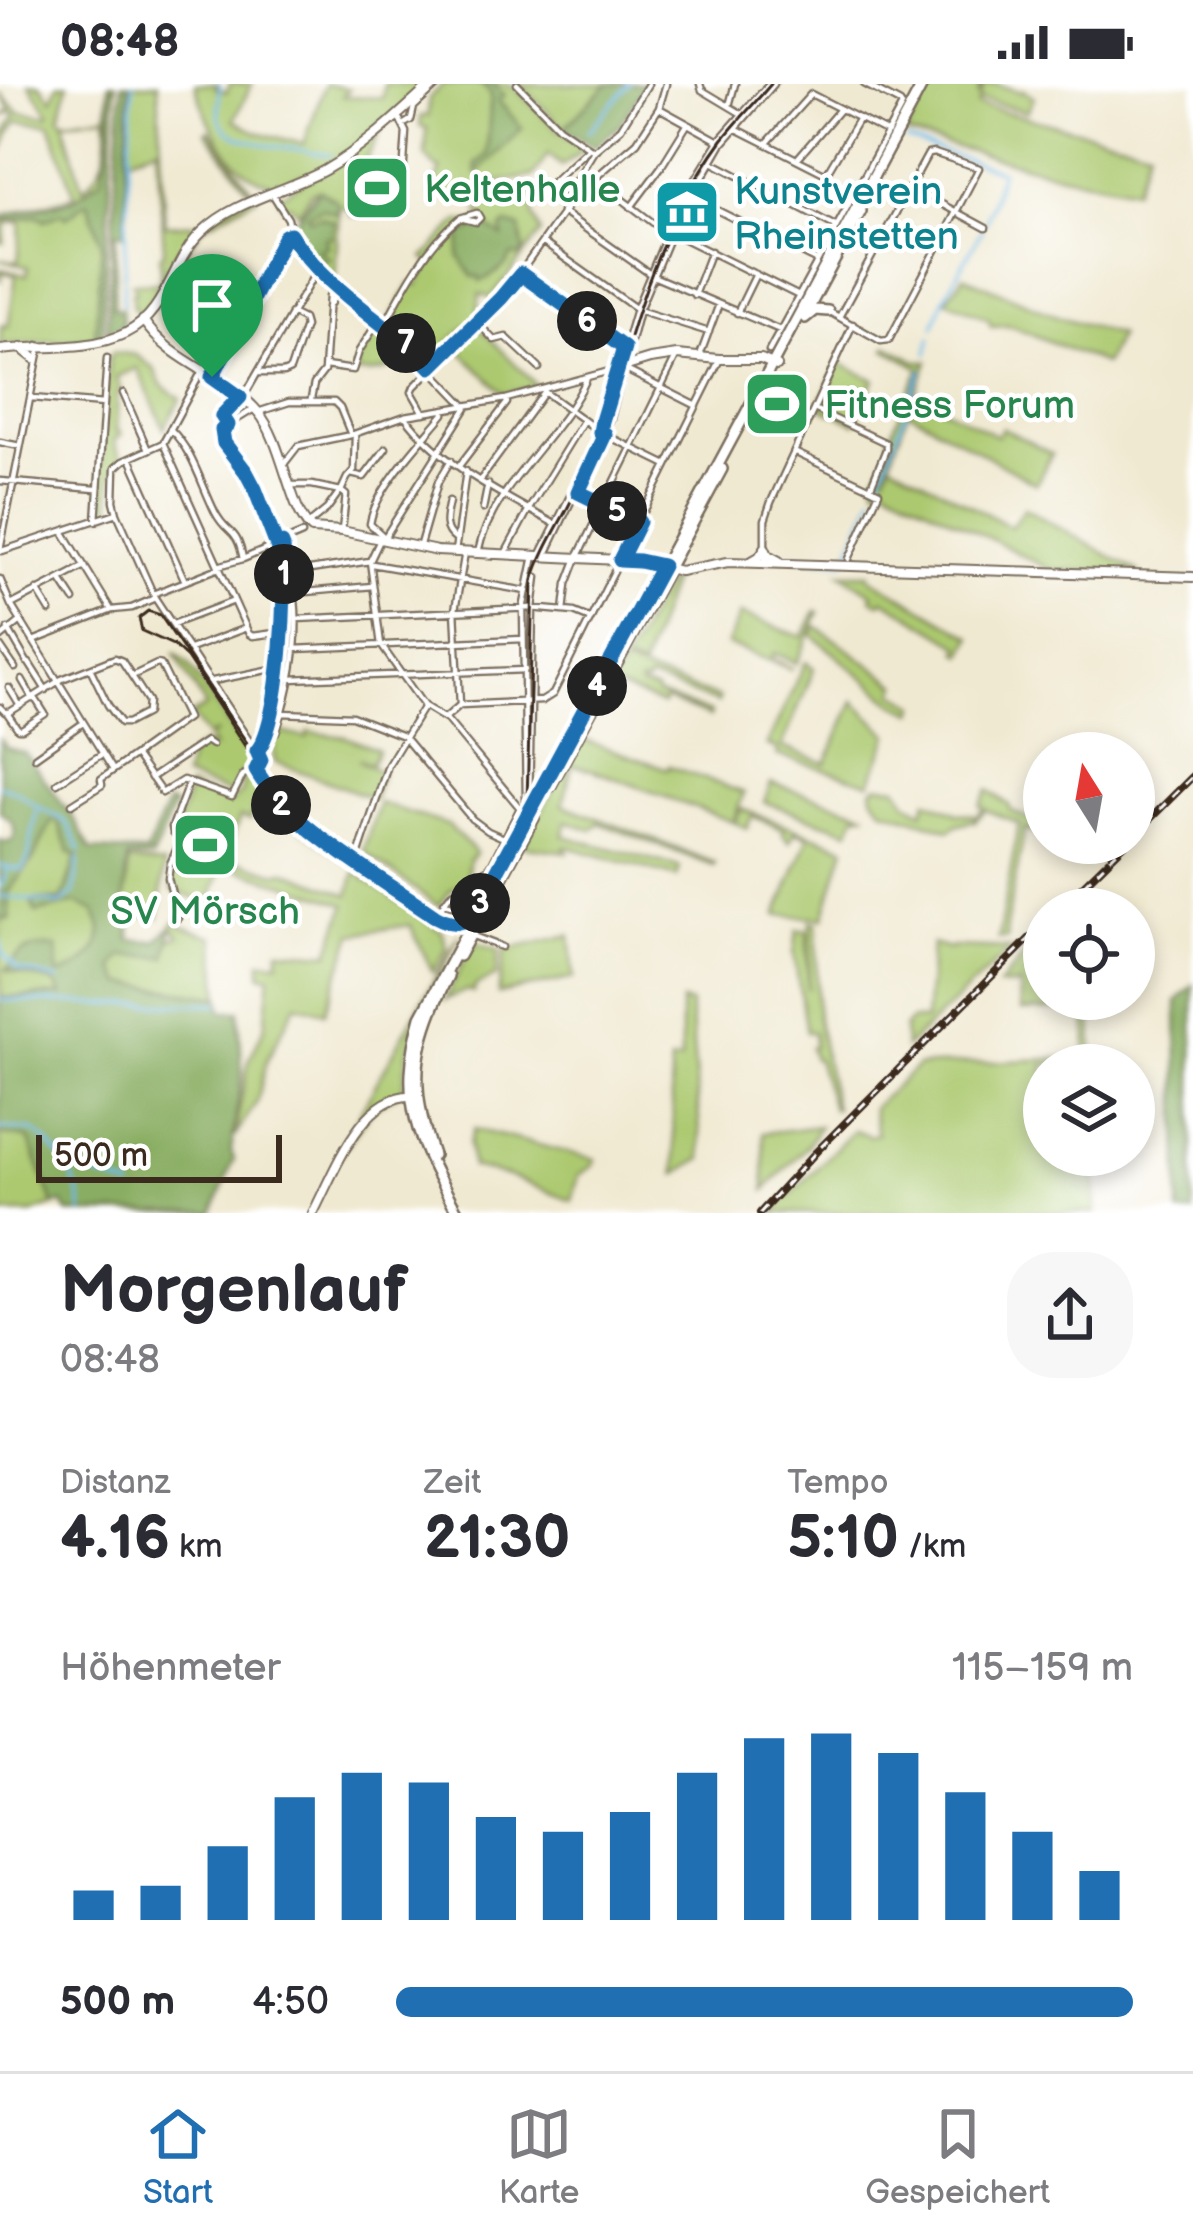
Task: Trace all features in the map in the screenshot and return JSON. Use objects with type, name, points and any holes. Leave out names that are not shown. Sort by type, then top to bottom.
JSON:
[{"type":"main road","points":[[128,332],[164,295],[184,254],[206,228],[234,210],[326,169],[401,119],[435,84]]},
{"type":"main road","points":[[458,1213],[444,1189],[410,1096],[412,1049],[421,1017],[926,84]]},
{"type":"main road","points":[[809,297],[834,314]]},
{"type":"main road","points":[[774,365],[801,322],[809,297]]},
{"type":"main road","points":[[801,322],[814,310],[834,314]]},
{"type":"main road","points":[[143,320],[163,346],[256,410],[274,439],[304,530],[342,531],[460,552],[639,561],[672,555]]},
{"type":"main road","points":[[70,344],[107,337],[143,320]]},
{"type":"main road","points":[[0,350],[97,343],[138,328],[152,333]]},
{"type":"main road","points":[[20,348],[35,362]]},
{"type":"main road","points":[[621,368],[662,356],[761,359],[774,365]]},
{"type":"main road","points":[[672,555],[681,568],[691,570]]},
{"type":"main road","points":[[639,561],[664,572],[765,557],[786,564],[1193,577]]},
{"type":"main road","points":[[410,1096],[425,1027],[473,916],[664,572]]},
{"type":"main road","points":[[313,1213],[370,1113],[390,1100],[410,1096]]},
{"type":"street","points":[[517,84],[559,127],[591,150]]},
{"type":"street","points":[[539,194],[621,128],[648,84]]},
{"type":"street","points":[[424,413],[412,392],[521,274],[564,209],[637,142],[666,84]]},
{"type":"street","points":[[700,84],[702,90],[745,116]]},
{"type":"street","points":[[729,106],[735,84]]},
{"type":"street","points":[[708,160],[771,84]]},
{"type":"street","points":[[769,351],[780,330],[809,297],[818,261],[902,105],[864,84]]},
{"type":"street","points":[[882,93],[886,84]]},
{"type":"street","points":[[766,143],[807,95],[888,133]]},
{"type":"street","points":[[658,108],[719,141]]},
{"type":"street","points":[[797,160],[840,108]]},
{"type":"street","points":[[621,368],[637,309],[669,232],[719,141],[745,116]]},
{"type":"street","points":[[735,128],[828,173],[859,118]]},
{"type":"street","points":[[401,119],[406,136],[402,192]]},
{"type":"street","points":[[631,207],[687,125]]},
{"type":"street","points":[[564,209],[565,198],[591,150]]},
{"type":"street","points":[[930,152],[977,166],[980,171],[889,340],[881,341],[834,314],[910,188],[930,152]]},
{"type":"street","points":[[708,160],[836,226]]},
{"type":"street","points":[[594,178],[669,232],[809,297]]},
{"type":"street","points":[[910,188],[986,228]]},
{"type":"street","points":[[273,194],[288,219],[290,234],[318,268],[406,342],[467,407]]},
{"type":"street","points":[[688,196],[818,261]]},
{"type":"street","points":[[564,209],[651,275],[780,330]]},
{"type":"street","points":[[325,366],[353,370],[359,351],[426,251],[460,218]]},
{"type":"street","points":[[212,377],[290,234]]},
{"type":"street","points":[[542,242],[637,309],[709,332]]},
{"type":"street","points":[[694,295],[711,251]]},
{"type":"street","points":[[228,425],[222,416],[242,398],[318,268]]},
{"type":"street","points":[[521,274],[624,348]]},
{"type":"street","points":[[737,313],[756,274]]},
{"type":"street","points":[[311,401],[314,383],[325,366],[328,307],[336,287]]},
{"type":"street","points":[[699,358],[719,304]]},
{"type":"street","points":[[540,556],[578,492],[603,433],[637,309]]},
{"type":"street","points":[[258,373],[283,373],[292,366],[305,326],[303,319],[291,314]]},
{"type":"street","points":[[218,320],[236,330]]},
{"type":"street","points":[[477,322],[494,340],[506,337],[539,368]]},
{"type":"street","points":[[765,557],[765,520],[853,324]]},
{"type":"street","points":[[38,346],[0,551],[117,513]]},
{"type":"street","points":[[564,611],[577,558],[677,356]]},
{"type":"street","points":[[96,520],[106,358]]},
{"type":"street","points":[[445,718],[460,704],[546,700],[553,694],[719,359]]},
{"type":"street","points":[[284,464],[298,446],[405,416],[543,391],[621,368],[698,406]]},
{"type":"street","points":[[135,755],[162,793],[183,780],[232,797],[243,775],[256,770],[261,760],[154,596],[117,513],[114,472],[118,464],[163,443],[202,371]]},
{"type":"street","points":[[478,553],[505,495],[586,378]]},
{"type":"street","points":[[543,391],[603,433],[667,465]]},
{"type":"street","points":[[481,479],[543,391]]},
{"type":"street","points":[[123,393],[148,450]]},
{"type":"street","points":[[31,398],[104,404]]},
{"type":"street","points":[[460,704],[455,610],[462,468],[506,399]]},
{"type":"street","points":[[33,641],[112,610],[132,608],[185,581],[279,545],[304,530],[327,509],[354,470],[353,434],[337,404],[290,402],[256,410],[222,430],[224,443],[255,489],[279,545],[295,593],[294,649],[276,732]]},
{"type":"street","points":[[467,407],[370,562],[377,615],[382,645],[424,706],[445,718],[523,807]]},
{"type":"street","points":[[814,409],[886,443],[870,487]]},
{"type":"street","points":[[382,539],[369,518],[444,410]]},
{"type":"street","points":[[405,416],[424,439],[462,468],[557,525]]},
{"type":"street","points":[[505,554],[583,421]]},
{"type":"street","points":[[170,429],[184,444],[218,519],[239,538],[243,560]]},
{"type":"street","points":[[529,701],[523,639],[526,591],[603,433]]},
{"type":"street","points":[[0,442],[20,446]]},
{"type":"street","points":[[163,443],[251,636],[283,632]]},
{"type":"street","points":[[351,474],[364,477],[386,448]]},
{"type":"street","points":[[794,452],[879,492],[848,563]]},
{"type":"street","points":[[130,458],[185,581]]},
{"type":"street","points":[[419,548],[438,482],[452,460]]},
{"type":"street","points":[[0,481],[97,488]]},
{"type":"street","points":[[483,509],[488,484]]},
{"type":"street","points":[[291,485],[312,485],[346,495],[342,531]]},
{"type":"street","points":[[578,492],[639,522]]},
{"type":"street","points":[[449,501],[447,532],[457,540]]},
{"type":"street","points":[[63,531],[112,610]]},
{"type":"street","points":[[287,570],[370,562],[526,591]]},
{"type":"street","points":[[11,605],[85,566]]},
{"type":"street","points":[[257,751],[268,729],[287,570]]},
{"type":"street","points":[[438,918],[453,892],[490,866],[527,795],[532,608],[537,578]]},
{"type":"street","points":[[0,579],[2,590],[113,770]]},
{"type":"street","points":[[61,580],[74,600]]},
{"type":"street","points":[[295,593],[373,586]]},
{"type":"street","points":[[37,590],[50,611]]},
{"type":"street","points":[[173,624],[234,602]]},
{"type":"street","points":[[296,619],[532,608],[591,619]]},
{"type":"street","points":[[15,668],[0,642],[21,621]]},
{"type":"street","points":[[190,650],[246,628]]},
{"type":"street","points":[[8,629],[46,691]]},
{"type":"street","points":[[294,649],[523,639]]},
{"type":"street","points":[[8,712],[57,682],[90,668],[118,658],[149,707],[147,713],[123,723],[108,705],[90,668]]},
{"type":"street","points":[[72,804],[187,716],[161,665],[132,676]]},
{"type":"street","points":[[211,682],[278,668]]},
{"type":"street","points":[[289,679],[525,670]]},
{"type":"street","points":[[0,707],[18,729],[45,714],[22,680]]},
{"type":"street","points":[[9,688],[20,706]]},
{"type":"street","points":[[356,862],[385,773],[424,706]]},
{"type":"street","points":[[282,713],[352,716],[403,736],[472,819],[506,839]]},
{"type":"street","points":[[35,757],[83,723]]},
{"type":"street","points":[[151,778],[206,741],[212,745]]},
{"type":"street","points":[[57,783],[102,754]]},
{"type":"street","points":[[59,768],[65,778]]},
{"type":"street","points":[[256,770],[286,810],[356,862],[438,918],[502,946]]},
{"type":"street","points":[[178,918],[168,878],[182,837],[171,830],[189,782]]},
{"type":"street","points":[[444,902],[464,903],[473,890],[470,883]]},
{"type":"street","points":[[452,923],[473,916]]},
{"type":"street","points":[[438,918],[484,941]]},
{"type":"street","points":[[462,950],[474,941],[493,943]]},
{"type":"green space","points":[[29,84],[40,84],[52,99],[58,84],[68,84],[60,117],[65,121],[100,116],[64,122],[83,188],[105,155],[111,84],[108,146],[101,179],[74,200],[0,216],[75,196],[50,124],[18,121],[0,157],[0,136],[16,115],[12,112],[0,118],[11,110],[0,93],[20,112],[49,113]]},
{"type":"green space","points":[[111,84],[116,84],[102,336],[95,338],[102,243],[88,202],[65,217],[61,213],[45,220],[37,215],[0,221],[0,216],[74,200],[101,179]]},
{"type":"green space","points":[[122,84],[129,84],[125,233],[116,233],[114,308],[122,309],[123,324],[107,331]]},
{"type":"green space","points":[[131,84],[158,84],[161,145],[128,158]]},
{"type":"green space","points":[[195,84],[218,84],[216,89],[227,92],[230,84],[252,84],[234,120],[257,132],[304,144],[325,84],[349,89],[343,96],[383,98],[384,84],[429,84],[332,164],[295,182],[298,177],[279,183],[262,181],[231,157],[208,120]]},
{"type":"green space","points":[[444,84],[481,84],[491,94],[487,155],[476,164],[477,172],[522,128],[498,100],[504,94],[493,84],[510,84],[558,130],[585,148],[562,166],[548,154],[534,176],[489,184],[477,193],[477,199],[432,195],[441,169],[425,155],[427,128],[420,126],[421,116],[428,116],[429,98]]},
{"type":"green space","points":[[481,84],[493,84],[504,95],[498,101],[522,128],[477,174],[476,164],[487,155],[491,94]]},
{"type":"green space","points":[[519,84],[608,84],[564,128]]},
{"type":"green space","points":[[608,84],[645,84],[619,126],[594,147],[564,128]]},
{"type":"green space","points":[[932,84],[978,84],[980,97],[984,84],[1023,90],[1034,98],[1027,112],[980,99],[978,105],[1149,148],[1135,189],[906,134]]},
{"type":"green space","points":[[206,132],[257,197],[203,226],[158,299],[141,315],[133,307],[132,293],[136,292],[132,283],[161,283],[164,252],[157,149],[161,147],[165,225],[198,223],[252,194]]},
{"type":"green space","points":[[379,134],[363,166],[369,165],[366,174],[356,178],[350,197],[363,208],[359,215],[350,215],[350,207],[339,207],[335,281],[318,263],[327,260],[319,249],[328,245],[307,214],[328,210],[332,197],[319,190],[311,193],[299,212],[283,206],[279,197]]},
{"type":"green space","points":[[533,189],[533,216],[541,233],[491,298],[480,294],[477,320],[430,361],[392,328],[392,317],[411,283],[418,285],[430,263],[424,258],[459,221],[479,223],[482,216],[478,212],[487,203]]},
{"type":"green space","points":[[319,190],[338,202],[336,213],[322,208],[308,214],[310,219],[321,216],[334,221],[332,237],[325,238],[328,247],[319,249],[329,258],[318,263],[292,225]]},
{"type":"green space","points":[[87,201],[102,243],[95,338],[0,345],[16,275],[2,272],[0,282],[0,269],[27,275],[28,267],[0,259],[18,262],[21,222],[6,223],[4,243],[0,242],[0,221],[61,213]]},
{"type":"green space","points":[[507,224],[520,228],[524,251],[480,281],[459,256],[462,235],[488,227],[503,237],[502,228]]},
{"type":"green space","points":[[964,276],[1057,316],[1119,335],[1104,364],[1010,325],[991,326],[989,319],[946,300]]},
{"type":"green space","points":[[476,325],[537,386],[504,394],[456,347]]},
{"type":"green space","points":[[379,326],[414,354],[379,372],[356,372],[362,352]]},
{"type":"green space","points":[[886,349],[917,361],[928,361],[910,409],[917,394],[997,436],[1002,428],[1052,454],[1036,484],[908,411],[885,476],[891,462],[1011,527],[1024,508],[1140,573],[1051,570],[883,484],[876,486],[889,439],[920,368]]},
{"type":"green space","points":[[113,352],[136,355],[154,369],[161,385],[181,399],[164,428],[137,368],[116,377],[121,389],[116,431],[121,436],[115,445],[122,460],[112,477],[112,512],[102,515],[100,488]]},
{"type":"green space","points":[[839,363],[875,380],[855,423],[820,404]]},
{"type":"green space","points":[[841,573],[870,573],[869,577],[972,637],[963,655],[958,651],[961,646],[883,599],[880,603],[871,598],[873,594]]},
{"type":"green space","points":[[672,580],[642,668],[625,665],[719,698],[718,703],[649,679],[640,684],[657,695],[711,713],[710,717],[611,686]]},
{"type":"green space","points":[[816,611],[797,663],[774,653],[772,659],[793,669],[727,645],[740,614],[803,637]]},
{"type":"green space","points":[[816,626],[898,685],[895,693],[917,705],[914,712],[894,703],[812,635]]},
{"type":"green space","points":[[174,652],[188,663],[254,764],[241,775],[231,794],[184,777],[190,754],[204,744],[214,747],[209,738],[217,732],[207,737],[192,715],[206,707]]},
{"type":"green space","points":[[806,662],[814,669],[782,747],[826,763],[854,701],[889,735],[870,783],[777,755],[778,749],[767,745]]},
{"type":"green space","points":[[277,731],[307,738],[308,732],[346,737],[378,750],[371,764],[358,760],[381,772],[374,799],[275,762]]},
{"type":"green space","points":[[0,739],[7,748],[25,753],[91,850],[146,853],[168,803],[174,806],[152,858],[128,858],[123,914],[131,916],[130,940],[156,941],[172,926],[166,957],[122,956],[114,968],[122,983],[220,997],[222,1011],[239,1011],[242,1073],[231,1151],[234,1159],[213,1213],[68,1213],[63,1203],[54,1205],[28,1138],[0,1134],[0,998],[62,995],[54,982],[6,970],[28,950],[57,947],[58,975],[65,973],[92,954],[101,929],[95,912],[76,903],[36,913],[32,904],[36,900],[62,900],[77,856],[70,853],[58,822],[52,821],[33,859],[8,892],[9,919],[0,919],[0,840],[8,843],[14,833],[12,822],[0,812]]},
{"type":"green space","points":[[581,739],[744,793],[733,822],[572,765],[563,805],[714,866],[599,823],[592,830],[566,821],[564,836],[680,867],[677,877],[568,847],[564,847],[567,852],[523,844]]},
{"type":"green space","name":"SV Mörsch","points":[[250,775],[292,817],[349,860],[280,814],[258,791],[250,820],[240,817],[209,903],[172,890],[172,863],[185,837],[176,832],[189,787],[231,802]]},
{"type":"green space","points":[[771,783],[864,813],[856,815],[849,831],[764,802]]},
{"type":"green space","points":[[897,787],[908,803],[923,812],[927,800],[975,818],[984,808],[980,806],[988,790],[1023,816],[1007,939],[998,939],[1019,824],[986,810],[974,822],[950,830],[883,809],[872,789]]},
{"type":"green space","points":[[379,803],[448,825],[476,853],[469,860],[466,881],[438,906],[363,851]]},
{"type":"green space","points":[[741,809],[845,847],[824,918],[777,915],[809,836],[795,832],[789,842],[784,830],[752,816],[747,828],[735,823]]},
{"type":"green space","points":[[51,820],[58,822],[70,853],[77,856],[62,900],[33,904],[37,912],[76,903],[95,912],[100,940],[86,960],[65,973],[58,975],[56,947],[8,970],[54,982],[62,996],[1,999],[0,919],[9,918],[8,892],[33,859]]},
{"type":"green space","points":[[129,861],[164,865],[159,918],[123,914]]},
{"type":"green space","points":[[238,861],[276,873],[285,871],[349,895],[355,872],[442,931],[447,948],[433,972],[410,925],[353,934],[325,1012],[296,1004],[267,1060],[257,1102],[234,1137],[249,1060],[265,1026],[270,976],[261,975],[261,961],[279,962],[279,950],[329,953],[346,904],[236,869]]},
{"type":"green space","points":[[177,920],[181,926],[214,937],[220,997],[122,983],[114,968],[121,956],[179,936],[172,926]]},
{"type":"green space","points":[[811,922],[817,923],[817,1018],[835,1108],[810,1047],[814,1046],[813,1032],[806,1032],[794,953],[797,930],[807,930],[808,990]]},
{"type":"green space","points":[[459,935],[417,1023],[403,1090],[371,1110],[347,1145],[343,1143]]},
{"type":"green space","points":[[570,935],[574,978],[498,994],[505,950]]},
{"type":"green space","points":[[477,943],[499,949],[496,976],[475,986],[474,992],[467,990],[445,1000],[471,946]]},
{"type":"green space","points":[[932,944],[950,949],[1011,949],[905,1048],[904,1028],[911,1020],[925,1020]]},
{"type":"green space","points":[[1023,956],[1023,1011],[1019,985],[999,986]]},
{"type":"green space","points":[[1193,985],[1193,1213],[1179,1213],[1177,1001]]},
{"type":"green space","points":[[681,1002],[690,1004],[702,1159],[676,1174],[670,1062],[681,1061]]},
{"type":"green space","points":[[1086,1020],[1092,1020],[1093,1044],[1087,1044]]},
{"type":"green space","points":[[1023,1060],[1023,1176],[1095,1176],[1096,1213],[773,1213],[854,1130],[877,1134],[872,1108],[918,1066]]},
{"type":"green space","points":[[819,1126],[807,1146],[765,1190],[763,1133]]},
{"type":"green space","points":[[474,1129],[595,1159],[594,1165],[579,1175],[572,1201],[472,1167],[469,1144]]},
{"type":"green space","points":[[0,1134],[28,1138],[54,1205],[32,1213],[0,1213]]},
{"type":"waterway","points":[[124,277],[133,84]]},
{"type":"waterway","points":[[220,84],[219,115],[228,131],[248,140],[306,151]]},
{"type":"waterway","points":[[588,132],[629,84]]},
{"type":"waterway","points":[[907,140],[1001,171]]},
{"type":"waterway","points":[[309,152],[331,155]]},
{"type":"waterway","points":[[985,223],[1000,174]]},
{"type":"waterway","points":[[934,327],[982,229]]},
{"type":"waterway","points":[[123,305],[124,281]]},
{"type":"waterway","points":[[927,354],[931,337]]},
{"type":"waterway","points":[[386,356],[403,350]]},
{"type":"waterway","points":[[880,480],[922,370]]},
{"type":"waterway","points":[[777,554],[845,561],[873,496]]},
{"type":"waterway","points":[[0,786],[64,821],[80,851]]},
{"type":"waterway","points":[[0,866],[22,870],[37,809]]},
{"type":"waterway","points":[[0,896],[61,904],[74,892],[79,858]]},
{"type":"waterway","points":[[0,888],[8,868]]},
{"type":"waterway","points":[[0,940],[3,952]]},
{"type":"waterway","points":[[4,954],[18,970],[59,980]]},
{"type":"waterway","points":[[0,1000],[219,1004]]},
{"type":"waterway","points":[[0,1128],[33,1131],[68,1166],[132,1188]]},
{"type":"waterway","points":[[69,1169],[82,1213]]},
{"type":"tram line","points":[[621,369],[649,279],[688,193],[722,140],[771,84]]},
{"type":"tram line","points":[[501,854],[458,915],[439,910],[286,800],[160,615],[148,611],[139,618],[142,631],[173,645],[187,658],[290,807],[435,910],[451,919],[460,917],[499,862],[527,801],[533,581],[601,436],[624,357]]},
{"type":"railway","points":[[1155,814],[1193,776]]},
{"type":"railway","points":[[1080,888],[1105,864]]},
{"type":"railway","points":[[760,1213],[1023,945]]},
{"type":"place","name":"Keltenhalle","points":[[377,188]]},
{"type":"place","name":"Kunstverein Rheinstetten","points":[[687,212]]},
{"type":"place","name":"Fitness Forum","points":[[777,404]]},
{"type":"place","name":"SV Mörsch","points":[[205,845]]},
{"type":"route","points":[[290,234],[339,290],[431,367],[521,274],[624,348],[602,421],[600,432],[605,434],[578,492],[639,522],[620,560],[662,566],[473,916],[464,922],[435,916],[324,839],[286,810],[257,773],[261,758],[257,751],[268,729],[283,634],[283,547],[277,546],[246,472],[223,440],[222,430],[228,425],[222,416],[240,397],[212,377],[290,234]]}]
